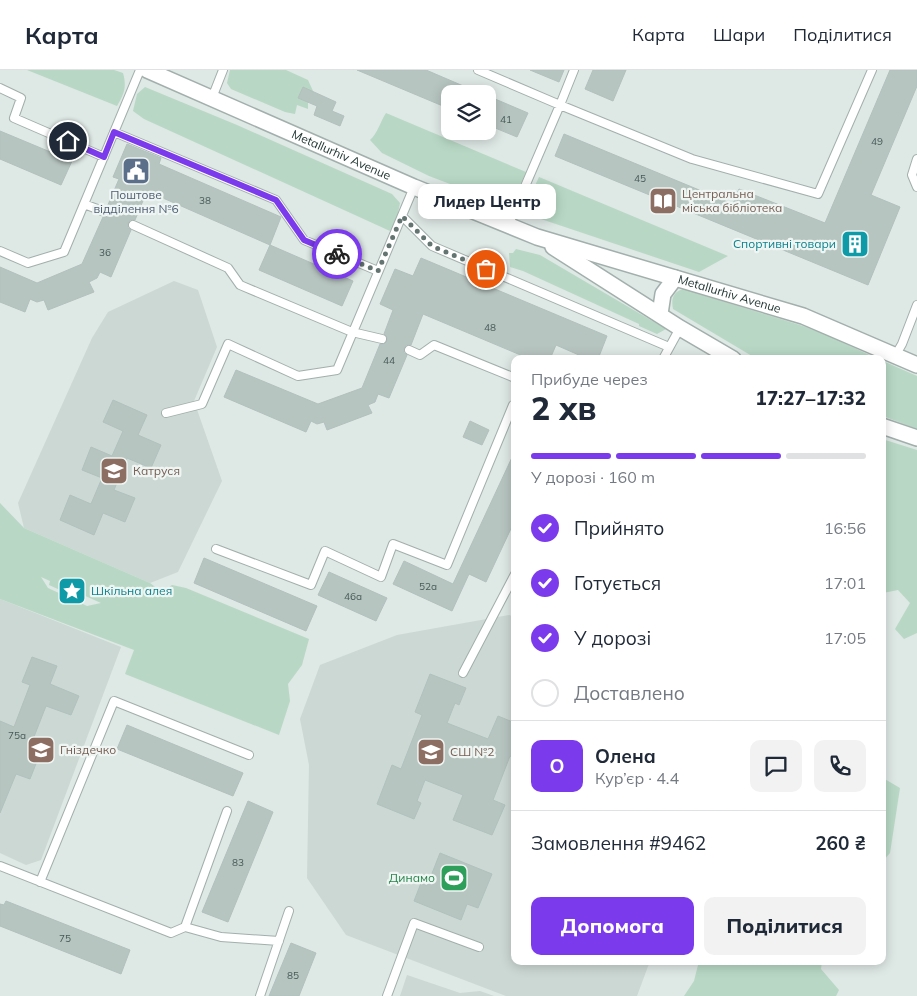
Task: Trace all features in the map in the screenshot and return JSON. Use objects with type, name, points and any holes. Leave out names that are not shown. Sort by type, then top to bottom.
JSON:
[{"type":"street","name":"Metallurhiv Avenue","points":[[147,70],[508,226],[537,237],[803,316],[917,365]]},
{"type":"street","name":"Metallurhiv Avenue","points":[[537,237],[680,328],[727,355]]},
{"type":"street","points":[[660,314],[663,294],[675,278]]},
{"type":"street","points":[[886,427],[917,438]]},
{"type":"lane","points":[[0,252],[28,263],[64,252],[140,70]]},
{"type":"lane","points":[[212,98],[223,70]]},
{"type":"lane","points":[[478,70],[692,158],[818,194],[872,70]]},
{"type":"lane","points":[[508,226],[574,70]]},
{"type":"lane","points":[[0,88],[21,98],[14,118],[104,157]]},
{"type":"lane","points":[[114,132],[276,200],[304,240],[378,271]]},
{"type":"lane","points":[[917,159],[912,176],[917,187]]},
{"type":"lane","points":[[166,413],[202,404],[228,344],[298,376],[337,370],[414,187]]},
{"type":"lane","points":[[84,204],[105,212]]},
{"type":"lane","points":[[402,216],[432,246],[668,347]]},
{"type":"lane","points":[[133,225],[228,268],[240,284],[352,332],[382,339]]},
{"type":"lane","points":[[895,356],[902,344],[917,304]]},
{"type":"lane","points":[[665,355],[680,328]]},
{"type":"lane","points":[[409,350],[420,355],[434,345],[511,376]]},
{"type":"lane","points":[[216,549],[310,585],[325,551],[381,577],[393,544],[448,565],[511,411]]},
{"type":"lane","points":[[463,673],[511,582]]},
{"type":"lane","points":[[40,882],[114,701],[249,755]]},
{"type":"lane","points":[[185,927],[227,811]]},
{"type":"lane","points":[[0,866],[171,933],[185,927],[221,937],[279,941]]},
{"type":"lane","points":[[260,996],[289,912]]},
{"type":"lane","points":[[387,996],[414,923],[479,947]]},
{"type":"shaded area","points":[[174,281],[198,290],[217,347],[194,401],[222,481],[178,572],[150,583],[24,528],[18,503],[92,338],[108,312]]},
{"type":"shaded area","name":"Гніздечко","points":[[0,599],[121,647],[41,860],[26,865],[0,853]]},
{"type":"shaded area","points":[[511,616],[511,965],[649,965],[637,996],[506,996],[346,935],[307,878],[309,765],[300,719],[320,665],[397,635]]},
{"type":"shaded area","points":[[407,975],[460,993],[480,991],[494,996],[400,996]]},
{"type":"green space","points":[[27,70],[114,70],[123,73],[124,90],[117,106]]},
{"type":"green space","points":[[230,70],[286,70],[308,80],[313,91],[308,102],[308,109],[297,105],[295,114],[285,112],[231,89],[227,83]]},
{"type":"green space","points":[[145,87],[237,125],[392,194],[400,203],[397,218],[390,231],[144,119],[133,111],[137,94]]},
{"type":"green space","points":[[386,113],[441,136],[441,140],[450,140],[526,172],[513,201],[503,204],[429,176],[382,153],[370,140]]},
{"type":"green space","points":[[539,177],[728,256],[699,272],[532,216],[527,211],[526,205]]},
{"type":"green space","points":[[516,249],[540,255],[666,329],[657,334],[523,271],[510,267],[509,253],[513,253]]},
{"type":"green space","points":[[683,289],[803,326],[869,355],[750,355],[673,309],[672,302],[677,292]]},
{"type":"green space","points":[[886,362],[917,376],[917,429],[886,417]]},
{"type":"green space","points":[[886,440],[917,450],[917,633],[904,639],[895,629],[910,603],[898,590],[886,592]]},
{"type":"green space","points":[[0,503],[24,528],[150,583],[162,592],[172,585],[186,588],[309,639],[302,665],[288,684],[290,701],[279,735],[125,674],[134,650],[0,599]],"holes":[[[41,577],[50,581],[49,585],[69,594],[72,590],[101,603],[87,606],[48,588]]]},
{"type":"green space","points":[[886,780],[900,788],[890,853],[886,858]]},
{"type":"green space","points":[[698,965],[822,965],[821,969],[839,990],[836,996],[684,996],[694,981]]},
{"type":"building","points":[[357,70],[426,70],[461,85],[441,85],[441,105]]},
{"type":"building","points":[[530,70],[564,70],[559,82]]},
{"type":"building","points":[[593,70],[626,70],[613,101],[585,89]]},
{"type":"building","points":[[890,70],[917,70],[917,86],[871,195],[900,207],[868,285],[555,156],[564,134],[733,204],[739,189],[825,223]]},
{"type":"building","points":[[303,87],[336,102],[332,111],[344,116],[340,126],[314,115],[317,106],[298,98]]},
{"type":"building","points":[[496,99],[528,113],[517,137],[496,128]]},
{"type":"building","points":[[0,131],[72,161],[61,185],[0,159]]},
{"type":"building","points":[[127,144],[161,158],[159,164],[281,217],[270,245],[147,191],[135,220],[130,220],[128,223],[128,228],[131,230],[111,277],[100,272],[97,278],[89,282],[94,292],[48,310],[44,300],[37,302],[30,299],[25,312],[0,302],[0,267],[37,283],[82,264],[103,217],[108,217],[110,214],[110,209],[107,207],[119,179],[113,177]]},
{"type":"building","points":[[270,245],[353,281],[342,306],[259,270]]},
{"type":"building","points":[[421,258],[607,336],[600,355],[579,355],[556,345],[552,355],[520,355],[423,314],[411,345],[406,345],[404,348],[404,353],[407,355],[389,398],[378,394],[375,402],[368,405],[372,413],[327,430],[324,422],[317,424],[311,421],[306,432],[224,397],[236,370],[318,404],[362,388],[380,344],[384,344],[387,341],[387,337],[384,334],[393,310],[380,304],[395,269],[413,276]]},
{"type":"building","points":[[113,400],[147,415],[138,435],[161,445],[151,468],[127,458],[114,490],[135,498],[125,522],[103,513],[94,535],[60,520],[70,495],[91,504],[102,478],[82,470],[91,447],[112,456],[123,431],[103,422]]},
{"type":"building","points":[[470,421],[489,430],[482,445],[463,437]]},
{"type":"building","points":[[511,460],[511,529],[486,582],[469,574],[452,611],[393,584],[404,561],[453,584]]},
{"type":"building","points":[[204,558],[317,606],[306,631],[194,583]]},
{"type":"building","points":[[329,572],[387,598],[376,621],[318,595]]},
{"type":"building","points":[[32,657],[57,666],[50,684],[79,696],[71,715],[46,706],[30,747],[41,751],[30,779],[16,774],[0,813],[0,721],[14,727],[30,685],[22,682]]},
{"type":"building","points":[[430,674],[466,688],[459,705],[455,703],[447,723],[488,739],[498,716],[511,721],[511,756],[493,800],[505,805],[492,835],[453,820],[463,795],[425,780],[417,801],[421,803],[414,819],[377,804],[392,765],[401,769],[422,715],[415,712]]},
{"type":"building","points":[[127,725],[243,773],[233,796],[117,749]]},
{"type":"building","points":[[248,801],[273,812],[228,922],[202,912]]},
{"type":"building","points":[[440,853],[492,874],[478,908],[467,904],[461,920],[414,901],[421,883],[427,886]]},
{"type":"building","points":[[6,901],[130,950],[121,974],[0,926],[0,904],[4,905]]},
{"type":"building","points":[[291,943],[316,953],[299,996],[269,996]]},
{"type":"way so far","points":[[337,254],[378,271],[402,216],[432,246],[486,269]]},
{"type":"place","name":"Поштове відділення №6","points":[[136,171]]},
{"type":"place","name":"Центральна міська бібліотека","points":[[663,201]]},
{"type":"place","name":"Спортивні товари","points":[[855,244]]},
{"type":"place","name":"Лидер Центр","points":[[486,269]]},
{"type":"place","name":"Катруся","points":[[114,471]]},
{"type":"place","name":"Шкільна алея","points":[[72,591]]},
{"type":"place","name":"Гніздечко","points":[[41,750]]},
{"type":"place","name":"СШ №2","points":[[431,752]]},
{"type":"place","name":"Динамо","points":[[454,878]]},
{"type":"route","points":[[68,141],[104,157],[114,132],[276,200],[304,240],[337,254]]}]
